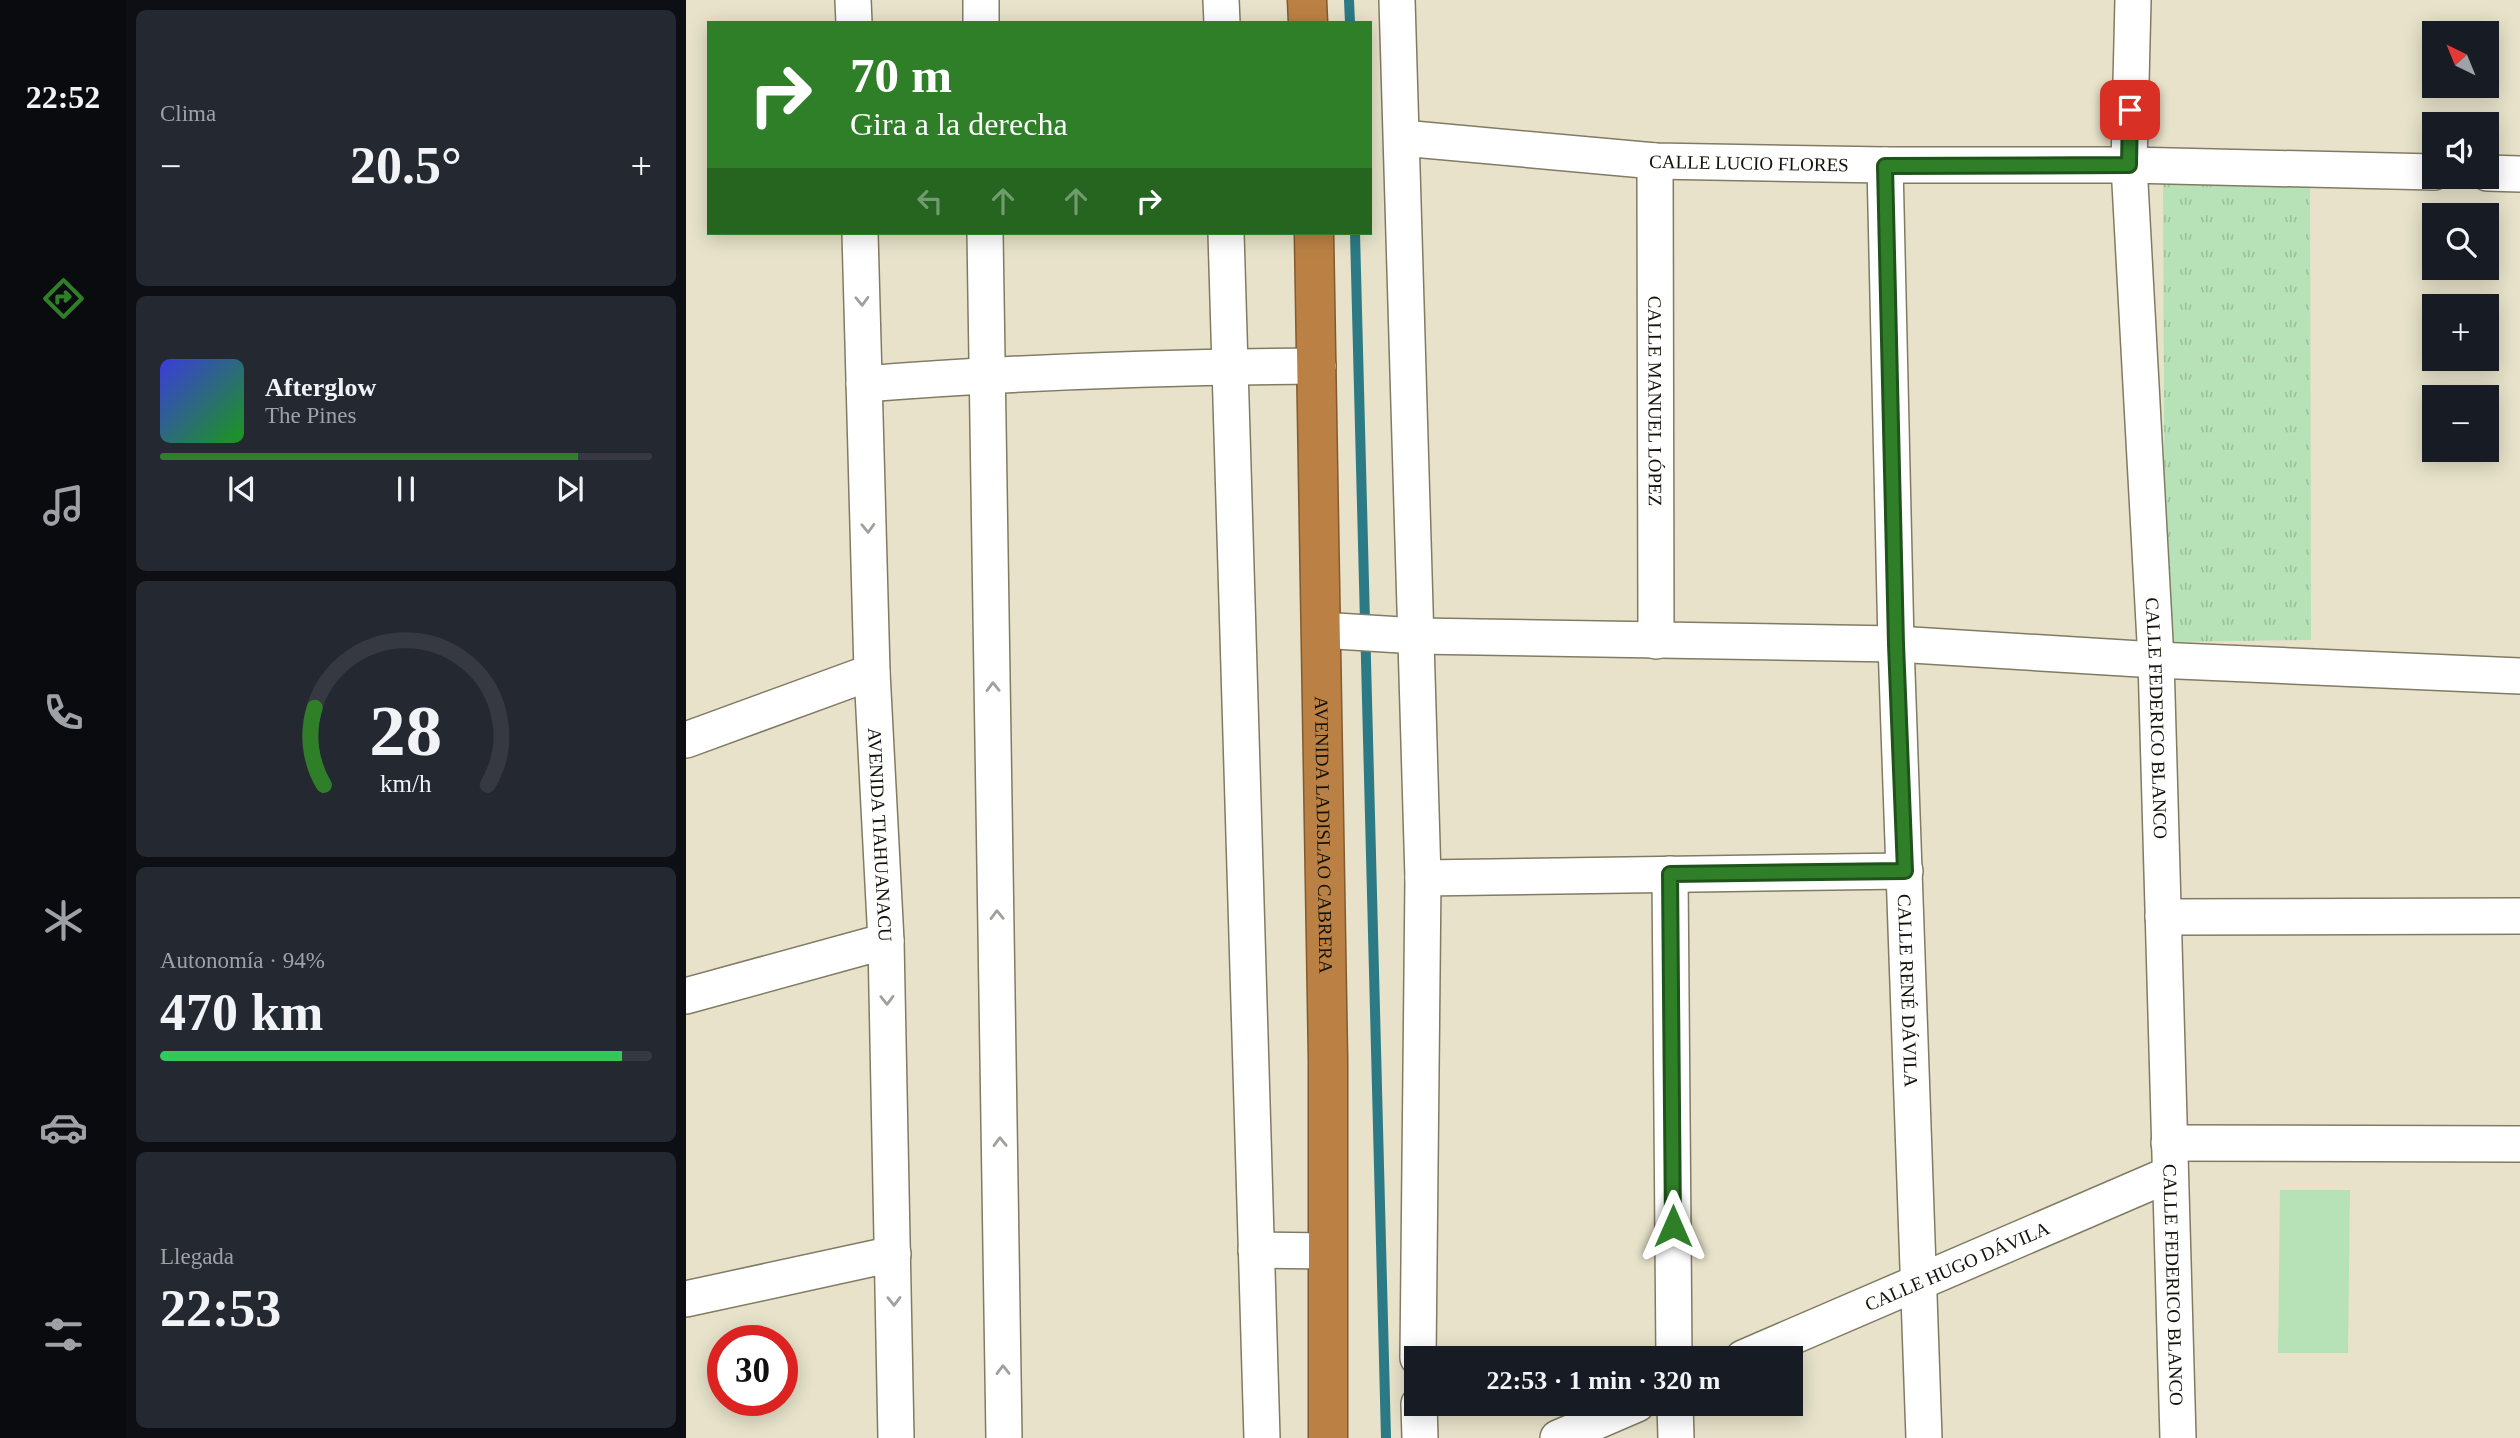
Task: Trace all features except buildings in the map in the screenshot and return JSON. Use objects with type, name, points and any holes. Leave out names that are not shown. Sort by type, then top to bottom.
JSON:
[{"type":"highway","points":[[1307,0],[1308,21]]},
{"type":"highway","name":"AVENIDA LADISLAO CABRERA","points":[[1314,235],[1318,366],[1349,631],[1329,1251],[1328,1438]]},
{"type":"street","points":[[853,0],[854,21]]},
{"type":"street","points":[[981,0],[981,21]]},
{"type":"street","points":[[1221,0],[1222,21]]},
{"type":"street","points":[[1397,0],[1423,878],[1418,1346]]},
{"type":"street","name":"CALLE FEDERICO BLANCO","points":[[2133,0],[2129,165],[2155,660],[2178,1438]]},
{"type":"street","name":"CALLE LUCIO FLORES","points":[[1402,138],[1655,161],[1885,166],[2129,165],[2422,172]]},
{"type":"street","name":"CALLE MANUEL LÓPEZ","points":[[1655,161],[1656,641]]},
{"type":"street","name":"CALLE RENÉ DÁVILA","points":[[1885,166],[1896,644],[1924,1438]]},
{"type":"street","points":[[2499,173],[2520,174]]},
{"type":"street","name":"AVENIDA TIAHUANACU","points":[[860,235],[872,672],[886,941],[896,1438]]},
{"type":"street","points":[[985,235],[1004,1438]]},
{"type":"street","points":[[1226,235],[1262,1438]]},
{"type":"street","points":[[864,384],[988,374],[1229,366],[1318,366]]},
{"type":"street","points":[[1349,631],[1417,636],[1896,644],[2155,660],[2520,676]]},
{"type":"street","points":[[686,740],[872,672]]},
{"type":"street","points":[[1423,878],[1905,871]]},
{"type":"street","points":[[1670,874],[1674,1346]]},
{"type":"street","points":[[2163,917],[2520,916]]},
{"type":"street","points":[[686,996],[886,941]]},
{"type":"street","points":[[2170,1158],[2520,1144]]},
{"type":"street","name":"CALLE HUGO DÁVILA","points":[[1770,1346],[1917,1283],[2170,1158]]},
{"type":"street","points":[[1256,1250],[1329,1251]]},
{"type":"street","points":[[686,1299],[893,1254]]},
{"type":"street","points":[[1419,1416],[1420,1438]]},
{"type":"street","points":[[1558,1438],[1609,1416]]},
{"type":"street","points":[[1675,1416],[1676,1438]]},
{"type":"green space","points":[[2310,173],[2311,640],[2165,642],[2163,178]]},
{"type":"green space","points":[[2280,1190],[2350,1190],[2348,1353],[2278,1353]]},
{"type":"waterway","points":[[1349,0],[1350,21]]},
{"type":"waterway","points":[[1355,235],[1386,1438]]},
{"type":"route","points":[[1673,1226],[1670,874],[1905,871],[1896,644],[1885,166],[2129,165],[2130,110]]}]
